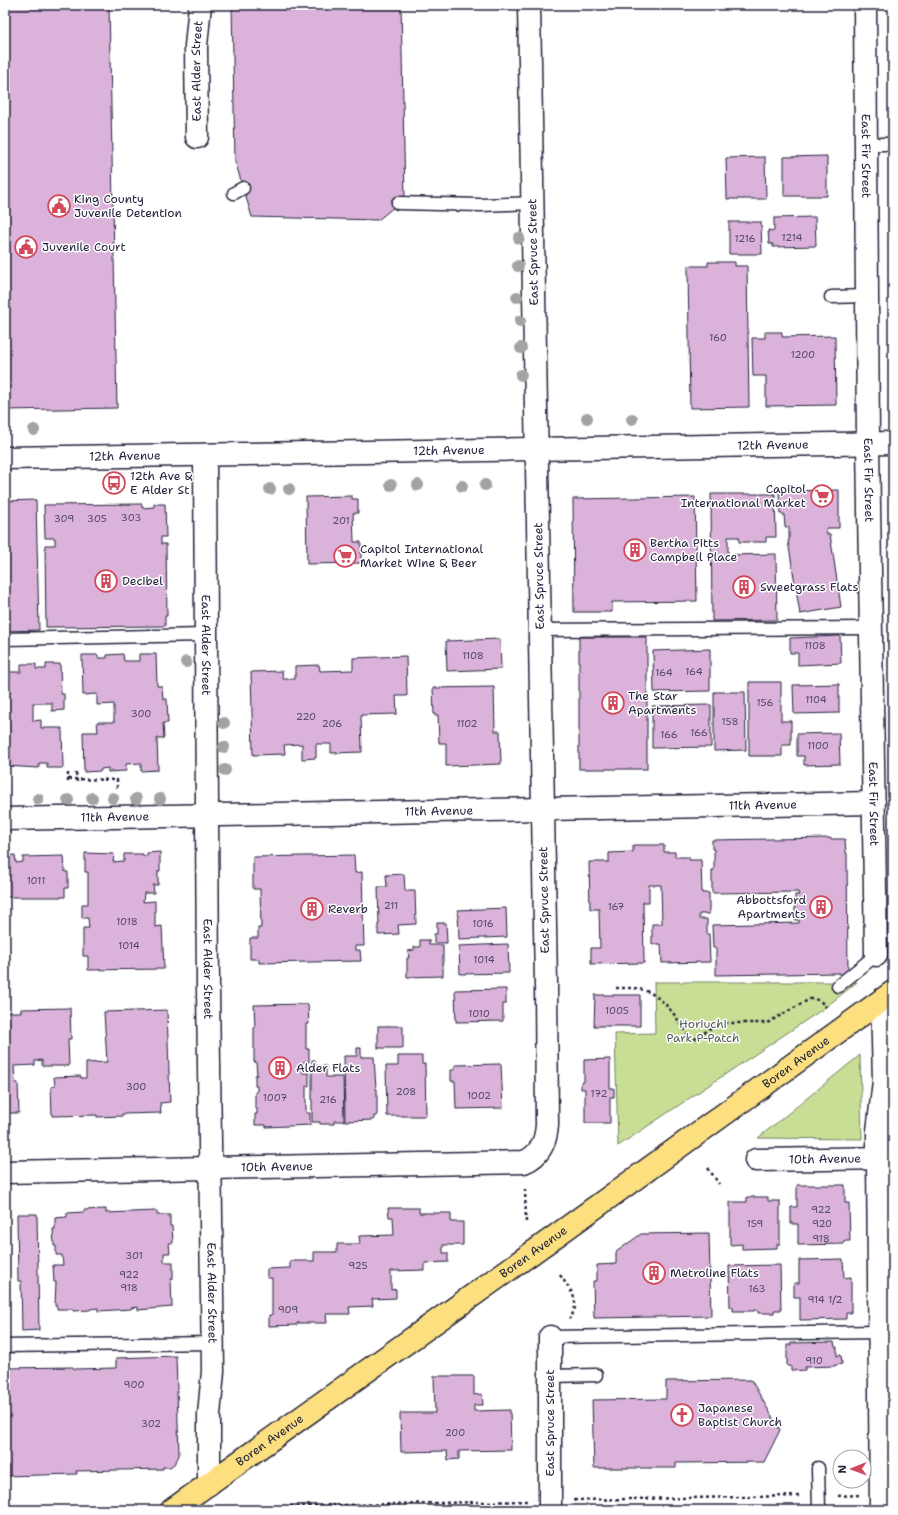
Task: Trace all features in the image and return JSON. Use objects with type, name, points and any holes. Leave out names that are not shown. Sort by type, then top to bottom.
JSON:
[{"type":"main road","name":"Boren Avenue","points":[[172,1510],[546,1243],[888,996]]},
{"type":"street","name":"East Alder Street","points":[[197,137],[196,46],[200,5]]},
{"type":"street","name":"East Spruce Street","points":[[529,5],[546,984],[547,1125],[545,1140],[542,1146]]},
{"type":"street","name":"East Fir Street","points":[[865,5],[868,443],[876,955]]},
{"type":"street","name":"12th Avenue","points":[[5,458],[893,443]]},
{"type":"street","name":"East Alder Street","points":[[205,455],[205,635],[210,1167],[214,1371],[209,1415],[209,1484]]},
{"type":"street","name":"11th Avenue","points":[[5,819],[874,803]]},
{"type":"street","points":[[881,1510],[880,1332],[885,1158],[878,1131],[884,1081],[888,996]]},
{"type":"street","name":"10th Avenue","points":[[5,1172],[524,1162],[532,1158],[542,1146]]},
{"type":"street","name":"10th Avenue","points":[[756,1160],[885,1158]]},
{"type":"street","name":"East Spruce Street","points":[[550,1337],[550,1510]]},
{"type":"lane","points":[[866,144],[892,144]]},
{"type":"lane","points":[[398,203],[481,205],[532,203]]},
{"type":"lane","points":[[831,297],[867,296]]},
{"type":"lane","points":[[540,630],[871,628]]},
{"type":"lane","points":[[5,639],[205,635]]},
{"type":"lane","points":[[838,986],[876,955]]},
{"type":"lane","points":[[550,1337],[880,1332]]},
{"type":"lane","points":[[5,1346],[213,1343]]},
{"type":"lane","points":[[550,1376],[596,1375]]},
{"type":"lane","points":[[818,1468],[819,1510]]},
{"type":"path","points":[[76,773],[76,781]]},
{"type":"path","points":[[68,774],[68,784]]},
{"type":"path","points":[[68,779],[76,781],[117,780],[117,788]]},
{"type":"path","points":[[616,988],[634,988],[648,992],[660,999],[668,1006],[692,1041],[717,1024],[767,1024],[810,1000],[816,999],[821,1001],[826,1007]]},
{"type":"path","points":[[708,1168],[719,1184]]},
{"type":"path","points":[[525,1189],[526,1223]]},
{"type":"path","points":[[560,1275],[575,1298],[576,1305],[573,1314],[568,1320]]},
{"type":"path","points":[[833,1497],[861,1495]]},
{"type":"path","points":[[585,1500],[804,1496]]},
{"type":"path","points":[[230,1507],[531,1501]]},
{"type":"green space","name":"Horiuchi Park P-Patch","points":[[654,982],[857,982],[826,1007],[618,1146],[615,1034],[655,1033]]},
{"type":"green space","points":[[860,1055],[862,1139],[758,1138]]},
{"type":"building","name":"King County Juvenile Detention","points":[[5,5],[109,5],[117,408],[5,410]]},
{"type":"building","points":[[232,5],[401,5],[405,198],[378,220],[252,217],[235,161]]},
{"type":"building","points":[[827,156],[827,196],[784,196],[784,157]]},
{"type":"building","points":[[765,157],[766,199],[727,199],[726,158]]},
{"type":"building","points":[[815,217],[816,246],[773,247],[773,244],[769,244],[768,230],[774,231],[774,218]]},
{"type":"building","points":[[729,222],[761,222],[762,254],[729,254]]},
{"type":"building","points":[[708,262],[735,262],[735,266],[747,266],[749,407],[690,408],[688,266],[708,266]]},
{"type":"building","points":[[765,332],[782,332],[782,337],[835,336],[836,405],[766,406],[766,376],[753,376],[752,338],[765,338]]},
{"type":"building","points":[[839,490],[839,528],[826,528],[827,535],[830,534],[841,607],[800,614],[788,541],[789,527],[785,527],[784,514],[780,514],[779,491]]},
{"type":"building","name":"Sweetgrass Flats","points":[[711,494],[775,494],[776,537],[766,537],[766,542],[739,542],[739,537],[728,537],[728,555],[776,554],[777,620],[712,621]]},
{"type":"building","points":[[352,496],[352,499],[358,499],[358,513],[353,513],[354,542],[361,542],[361,563],[307,564],[306,497]]},
{"type":"building","name":"Bertha Pitts Campbell Place","points":[[695,497],[697,601],[612,602],[612,612],[574,612],[573,499]]},
{"type":"building","points":[[36,500],[39,630],[5,631],[5,501]]},
{"type":"building","name":"Decibel","points":[[142,504],[142,508],[154,507],[154,504],[165,504],[166,537],[161,537],[161,544],[166,544],[167,616],[165,616],[165,626],[46,627],[45,545],[55,545],[55,538],[45,538],[44,505]]},
{"type":"building","points":[[840,636],[841,663],[798,665],[798,653],[790,653],[790,638]]},
{"type":"building","name":"The Star Apartments","points":[[579,637],[647,637],[647,769],[579,769]]},
{"type":"building","points":[[500,639],[501,669],[447,671],[446,641]]},
{"type":"building","points":[[710,649],[710,691],[654,692],[653,651]]},
{"type":"building","points":[[123,654],[124,661],[139,661],[139,654],[156,654],[157,686],[162,686],[163,699],[167,699],[168,723],[163,723],[164,738],[157,738],[158,770],[141,771],[141,763],[126,764],[126,771],[108,772],[108,768],[101,769],[101,771],[84,772],[83,732],[98,732],[97,722],[114,722],[114,704],[97,705],[97,694],[83,695],[82,655],[98,655],[98,658],[107,658],[107,655]]},
{"type":"building","points":[[406,656],[407,696],[396,696],[397,714],[361,715],[362,752],[331,753],[331,744],[316,744],[316,758],[302,759],[302,744],[284,745],[285,754],[253,755],[251,672],[282,671],[283,679],[295,679],[295,666],[319,665],[320,671],[353,670],[353,658]]},
{"type":"building","points":[[21,664],[36,664],[36,669],[46,669],[46,664],[60,664],[61,694],[64,694],[64,710],[52,711],[52,703],[33,703],[33,721],[41,720],[41,728],[62,728],[63,768],[47,768],[47,763],[39,763],[39,768],[5,766],[5,672],[21,672]]},
{"type":"building","points":[[749,682],[781,682],[781,721],[791,721],[791,745],[782,745],[782,756],[749,756]]},
{"type":"building","points":[[839,684],[839,713],[794,714],[793,685]]},
{"type":"building","points":[[494,687],[495,731],[500,731],[501,764],[446,766],[446,743],[439,743],[438,715],[434,715],[433,688]]},
{"type":"building","points":[[714,692],[745,692],[746,750],[714,751]]},
{"type":"building","points":[[711,705],[711,747],[652,748],[652,706]]},
{"type":"building","points":[[839,733],[840,764],[804,765],[804,756],[797,756],[797,734]]},
{"type":"building","name":"Abbottsford Apartments","points":[[845,839],[847,853],[848,975],[840,975],[840,973],[716,975],[716,948],[713,948],[712,925],[799,923],[799,920],[795,920],[795,895],[799,895],[798,892],[712,893],[714,849],[712,849],[712,840]]},
{"type":"building","points":[[633,845],[664,845],[664,852],[675,852],[675,857],[689,857],[689,860],[701,860],[702,893],[709,893],[709,914],[699,914],[699,919],[707,919],[710,962],[662,963],[661,944],[652,944],[652,924],[662,924],[661,885],[649,885],[649,902],[643,902],[644,963],[591,964],[591,948],[600,948],[599,909],[590,909],[589,862],[609,862],[609,853],[633,852]]},
{"type":"building","points":[[160,852],[158,885],[153,885],[154,893],[144,893],[143,902],[155,901],[155,927],[162,926],[164,969],[88,970],[88,956],[83,956],[83,928],[89,928],[88,918],[82,918],[82,904],[88,904],[88,872],[85,872],[85,853],[114,854],[113,862],[124,861],[124,854],[143,854],[143,856],[147,856],[147,853]]},
{"type":"building","points":[[15,855],[16,863],[23,862],[23,857],[64,856],[65,872],[68,872],[68,888],[65,888],[65,897],[5,897],[5,856]]},
{"type":"building","name":"Reverb","points":[[354,855],[355,873],[362,872],[364,946],[355,946],[355,950],[360,950],[361,961],[259,963],[259,959],[250,959],[250,938],[258,938],[258,928],[261,928],[260,889],[253,889],[253,857]]},
{"type":"building","points":[[404,874],[405,891],[415,891],[416,924],[398,925],[399,934],[378,935],[378,887],[387,887],[386,875]]},
{"type":"building","points":[[506,908],[507,937],[459,939],[458,910]]},
{"type":"building","points":[[437,923],[446,923],[447,943],[434,943],[434,934],[437,934]]},
{"type":"building","points":[[420,940],[429,940],[429,945],[443,945],[443,976],[407,977],[407,958],[409,958],[408,951],[414,950],[414,947],[420,947]]},
{"type":"building","points":[[508,944],[509,973],[460,974],[459,946]]},
{"type":"building","points":[[506,989],[506,1004],[503,1004],[503,1021],[456,1022],[455,990]]},
{"type":"building","points":[[595,995],[640,995],[640,1026],[594,1026]]},
{"type":"building","name":"Alder Flats","points":[[308,1004],[309,1024],[306,1024],[306,1049],[309,1049],[309,1062],[303,1062],[303,1073],[309,1073],[309,1086],[306,1086],[306,1113],[310,1113],[310,1125],[266,1127],[266,1125],[255,1125],[255,1114],[257,1114],[257,1108],[255,1108],[255,1092],[257,1092],[257,1086],[255,1086],[255,1075],[257,1075],[256,1062],[254,1062],[254,1005]]},
{"type":"building","points":[[70,1008],[71,1039],[68,1039],[69,1066],[42,1066],[42,1060],[35,1061],[35,1065],[14,1066],[15,1083],[18,1083],[19,1113],[5,1113],[5,1012],[21,1012],[21,1009]]},
{"type":"building","points":[[167,1010],[170,1102],[160,1103],[161,1113],[122,1114],[122,1116],[97,1117],[97,1115],[52,1116],[51,1087],[55,1086],[54,1077],[81,1076],[81,1078],[86,1078],[86,1063],[107,1062],[104,1012]]},
{"type":"building","points":[[378,1026],[403,1026],[403,1048],[378,1048]]},
{"type":"building","points":[[357,1048],[361,1048],[361,1057],[374,1057],[377,1089],[377,1116],[374,1116],[374,1120],[345,1121],[344,1056],[357,1056]]},
{"type":"building","points":[[398,1056],[422,1056],[422,1064],[425,1064],[426,1116],[387,1116],[386,1066],[398,1066]]},
{"type":"building","points":[[610,1059],[610,1088],[614,1088],[614,1097],[610,1097],[610,1123],[585,1123],[585,1089],[581,1089],[581,1082],[584,1082],[584,1060]]},
{"type":"building","points":[[312,1060],[315,1060],[315,1066],[326,1066],[326,1077],[343,1077],[344,1121],[334,1121],[334,1124],[320,1124],[320,1122],[312,1122]]},
{"type":"building","points":[[501,1064],[503,1108],[456,1109],[455,1081],[451,1081],[451,1070],[455,1070],[455,1065]]},
{"type":"building","points":[[797,1185],[845,1185],[845,1203],[849,1203],[850,1241],[844,1241],[844,1244],[798,1245],[798,1224],[791,1224],[791,1207],[797,1207]]},
{"type":"building","points":[[747,1197],[768,1197],[768,1201],[780,1201],[780,1244],[777,1244],[777,1248],[742,1249],[742,1244],[730,1245],[730,1202],[747,1202]]},
{"type":"building","points":[[388,1208],[419,1208],[419,1213],[451,1213],[451,1222],[463,1222],[463,1245],[443,1245],[443,1253],[448,1253],[448,1262],[425,1263],[425,1270],[391,1271],[391,1290],[396,1289],[396,1298],[372,1299],[373,1306],[349,1307],[350,1314],[326,1314],[327,1323],[297,1323],[297,1325],[269,1326],[269,1315],[272,1315],[272,1278],[267,1278],[267,1269],[290,1268],[290,1261],[314,1261],[314,1252],[337,1252],[337,1244],[360,1244],[359,1236],[394,1235],[393,1217],[389,1217]]},
{"type":"building","points":[[106,1209],[106,1213],[157,1211],[157,1215],[170,1215],[173,1243],[169,1243],[170,1253],[164,1253],[164,1262],[173,1262],[173,1279],[171,1279],[172,1307],[138,1310],[138,1307],[131,1309],[98,1311],[98,1308],[73,1311],[73,1309],[57,1309],[57,1306],[55,1306],[56,1282],[54,1282],[53,1265],[63,1265],[62,1255],[56,1255],[56,1246],[54,1246],[53,1229],[55,1229],[55,1218],[67,1217],[67,1213],[84,1212],[84,1210]]},
{"type":"building","points":[[17,1214],[37,1214],[39,1330],[22,1331],[21,1281],[18,1281]]},
{"type":"building","name":"Metroline Flats","points":[[709,1233],[711,1316],[594,1318],[593,1281],[597,1281],[597,1265],[616,1264],[616,1252],[641,1234]]},
{"type":"building","points":[[843,1259],[844,1278],[851,1277],[851,1313],[846,1313],[846,1319],[800,1320],[800,1297],[794,1297],[794,1283],[799,1283],[799,1260]]},
{"type":"building","points":[[780,1265],[781,1310],[774,1310],[774,1313],[758,1313],[758,1310],[733,1311],[733,1307],[730,1307],[729,1266]]},
{"type":"building","points":[[834,1342],[835,1347],[837,1347],[837,1356],[841,1355],[842,1364],[835,1366],[805,1367],[805,1370],[791,1371],[791,1366],[787,1366],[787,1345],[791,1345],[791,1343]]},
{"type":"building","points":[[176,1356],[179,1456],[170,1467],[163,1467],[163,1469],[76,1471],[77,1474],[5,1476],[5,1368],[116,1368],[116,1358]]},
{"type":"building","points":[[434,1376],[474,1376],[474,1395],[482,1394],[483,1405],[474,1405],[474,1411],[510,1410],[511,1450],[459,1451],[459,1459],[448,1460],[447,1451],[401,1452],[400,1413],[435,1413]]},
{"type":"building","name":"Japanese Baptist Church","points":[[751,1380],[780,1430],[764,1462],[676,1463],[676,1468],[594,1468],[592,1400],[666,1399],[666,1381]]},
{"type":"place","name":"King County Juvenile Detention","points":[[59,206]]},
{"type":"place","name":"Juvenile Court","points":[[26,247]]},
{"type":"place","name":"12th Ave & E Alder St","points":[[114,483]]},
{"type":"place","name":"Capitol International Market","points":[[822,496]]},
{"type":"place","name":"Bertha Pitts Campbell Place","points":[[635,550]]},
{"type":"place","name":"Capitol International Market Wine & Beer","points":[[345,556]]},
{"type":"place","name":"Decibel","points":[[106,581]]},
{"type":"place","name":"Sweetgrass Flats","points":[[744,587]]},
{"type":"place","name":"The Star Apartments","points":[[613,703]]},
{"type":"place","name":"Abbottsford Apartments","points":[[821,907]]},
{"type":"place","name":"Reverb","points":[[312,909]]},
{"type":"place","name":"Alder Flats","points":[[280,1068]]},
{"type":"place","name":"Metroline Flats","points":[[654,1273]]},
{"type":"place","name":"Japanese Baptist Church","points":[[682,1415]]}]
